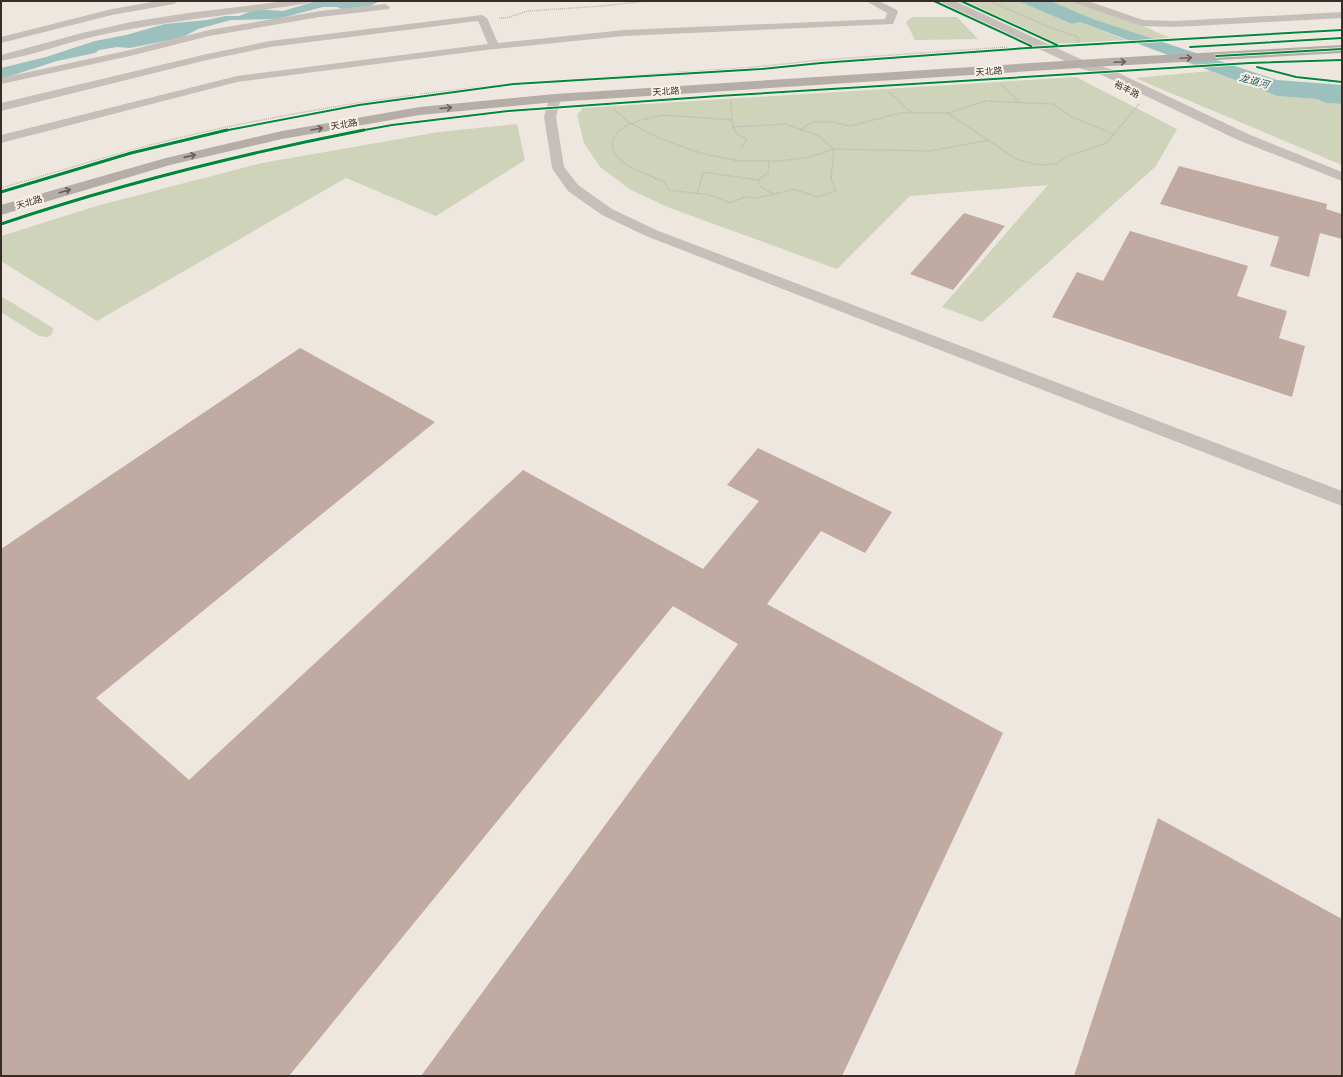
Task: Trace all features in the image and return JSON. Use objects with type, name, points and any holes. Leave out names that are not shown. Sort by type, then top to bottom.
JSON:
[{"type":"main road","name":"天北路","points":[[1,197],[154,152],[271,127],[413,102],[551,87],[1067,49],[1143,50],[1342,38]]},
{"type":"main road","name":"天北路","points":[[1,210],[166,162],[282,135],[420,111],[555,98],[1342,49]]},
{"type":"street","points":[[1,40],[112,12],[174,1]]},
{"type":"street","points":[[1,58],[19,55],[59,41],[112,29],[186,16],[256,9],[306,1]]},
{"type":"street","points":[[1,139],[237,79],[438,50],[624,33],[889,22],[893,12],[871,1]]},
{"type":"street","points":[[946,1],[1044,46],[1067,49],[1083,65]]},
{"type":"street","points":[[1078,1],[1142,23],[1176,24],[1342,15]]},
{"type":"street","points":[[1,81],[130,53],[209,33],[388,4],[399,28]]},
{"type":"street","points":[[1,107],[207,57],[270,44],[399,28],[431,27],[482,18],[494,46]]},
{"type":"street","name":"裕丰路","points":[[1083,65],[1106,72],[1242,137],[1342,177]]},
{"type":"street","name":"裕丰路","points":[[1083,65],[1162,107],[1224,137],[1342,186]]},
{"type":"street","points":[[555,98],[550,117],[558,167],[573,188],[606,212],[650,233],[1342,499]]},
{"type":"path","points":[[482,18],[506,18],[528,11],[602,6],[647,1]]},
{"type":"path","points":[[694,1],[726,1]]},
{"type":"path","points":[[990,1],[1050,28],[1078,37],[1079,43],[1067,49]]},
{"type":"path","points":[[1044,46],[1083,44]]},
{"type":"path","points":[[1,192],[131,153],[250,125],[359,105],[441,93],[514,84],[760,69],[822,62],[1011,49]]},
{"type":"path","points":[[1000,82],[1020,103]]},
{"type":"path","points":[[885,89],[913,113]]},
{"type":"path","points":[[731,99],[733,127],[736,133],[747,140],[741,149]]},
{"type":"path","points":[[800,130],[812,122],[832,122],[850,126],[902,113],[948,113],[985,101],[1053,104],[1059,110],[1080,121],[1102,128],[1114,134]]},
{"type":"path","points":[[948,113],[1016,158],[1037,165],[1057,164],[1066,157],[1106,143],[1139,104]]},
{"type":"path","points":[[612,107],[628,122],[659,138],[700,153],[739,161],[769,161],[810,157],[834,149],[930,151],[989,140]]},
{"type":"path","points":[[732,120],[662,115],[622,128],[614,136],[612,146],[619,159],[635,170],[664,182],[669,190],[710,195],[730,203],[745,197],[758,198],[794,189],[817,197],[836,190],[831,178],[834,149]]},
{"type":"path","points":[[733,127],[786,124],[819,136],[834,149]]},
{"type":"path","points":[[698,194],[703,172],[758,180],[768,173],[769,161]]},
{"type":"path","points":[[758,180],[761,187],[773,194]]},
{"type":"green space","points":[[961,1],[1018,1],[1072,24],[1080,22],[1126,40],[1055,44]]},
{"type":"green space","points":[[1051,1],[1073,1],[1143,26],[1170,38],[1152,39],[1093,19]]},
{"type":"green space","points":[[912,17],[957,17],[978,39],[915,40],[906,22]]},
{"type":"green space","points":[[1210,71],[1277,96],[1317,99],[1326,103],[1342,104],[1342,165],[1135,78]]},
{"type":"green space","points":[[1076,77],[1177,129],[1156,166],[982,322],[942,307],[1048,185],[910,196],[837,269],[670,208],[631,190],[600,167],[584,143],[577,115],[583,108]]},
{"type":"green space","points":[[517,124],[525,160],[436,216],[346,178],[97,321],[1,261],[1,236],[100,205],[262,163],[439,132]]},
{"type":"green space","points":[[1,296],[53,328],[52,334],[48,337],[39,336],[1,312]]},
{"type":"water","points":[[316,1],[378,2],[370,6],[342,9],[337,7],[323,7],[277,19],[231,20],[198,29],[185,36],[175,39],[130,48],[117,47],[99,50],[95,53],[57,61],[1,79],[1,68],[46,57],[95,41],[126,35],[165,24],[207,20],[225,16],[239,16],[256,9],[283,11]]},
{"type":"water","name":"龙道河","points":[[1018,1],[1051,1],[1093,19],[1277,80],[1342,85],[1342,104],[1326,103],[1317,99],[1277,96],[1080,22],[1072,24]]},
{"type":"building","points":[[1179,166],[1327,204],[1326,209],[1342,214],[1342,239],[1320,233],[1309,277],[1270,266],[1279,237],[1160,204]]},
{"type":"building","points":[[964,213],[1005,226],[953,290],[910,274]]},
{"type":"building","points":[[1130,231],[1248,266],[1237,296],[1287,311],[1279,338],[1305,346],[1292,397],[1052,317],[1077,272],[1103,281]]},
{"type":"building","points":[[300,348],[435,422],[96,698],[189,780],[523,470],[703,569],[759,501],[727,485],[758,448],[892,512],[865,553],[821,531],[767,604],[1003,733],[842,1076],[421,1076],[738,644],[673,606],[289,1076],[1,1076],[1,549]]},
{"type":"building","points":[[1158,818],[1342,919],[1342,1076],[1074,1076]]},
{"type":"cycle path","points":[[934,1],[1031,46]]},
{"type":"cycle path","points":[[961,1],[1057,45]]},
{"type":"cycle path","points":[[1,192],[131,153],[250,125],[359,105],[514,84],[761,69],[821,63],[1027,48],[1342,30]]},
{"type":"cycle path","points":[[1190,47],[1342,38]]},
{"type":"cycle path","points":[[1216,56],[1342,49]]},
{"type":"cycle path","points":[[1,224],[43,210],[185,169],[283,146],[392,125],[508,111],[718,96],[1250,63],[1342,60]]},
{"type":"cycle path","points":[[1257,67],[1296,77],[1342,82]]}]
